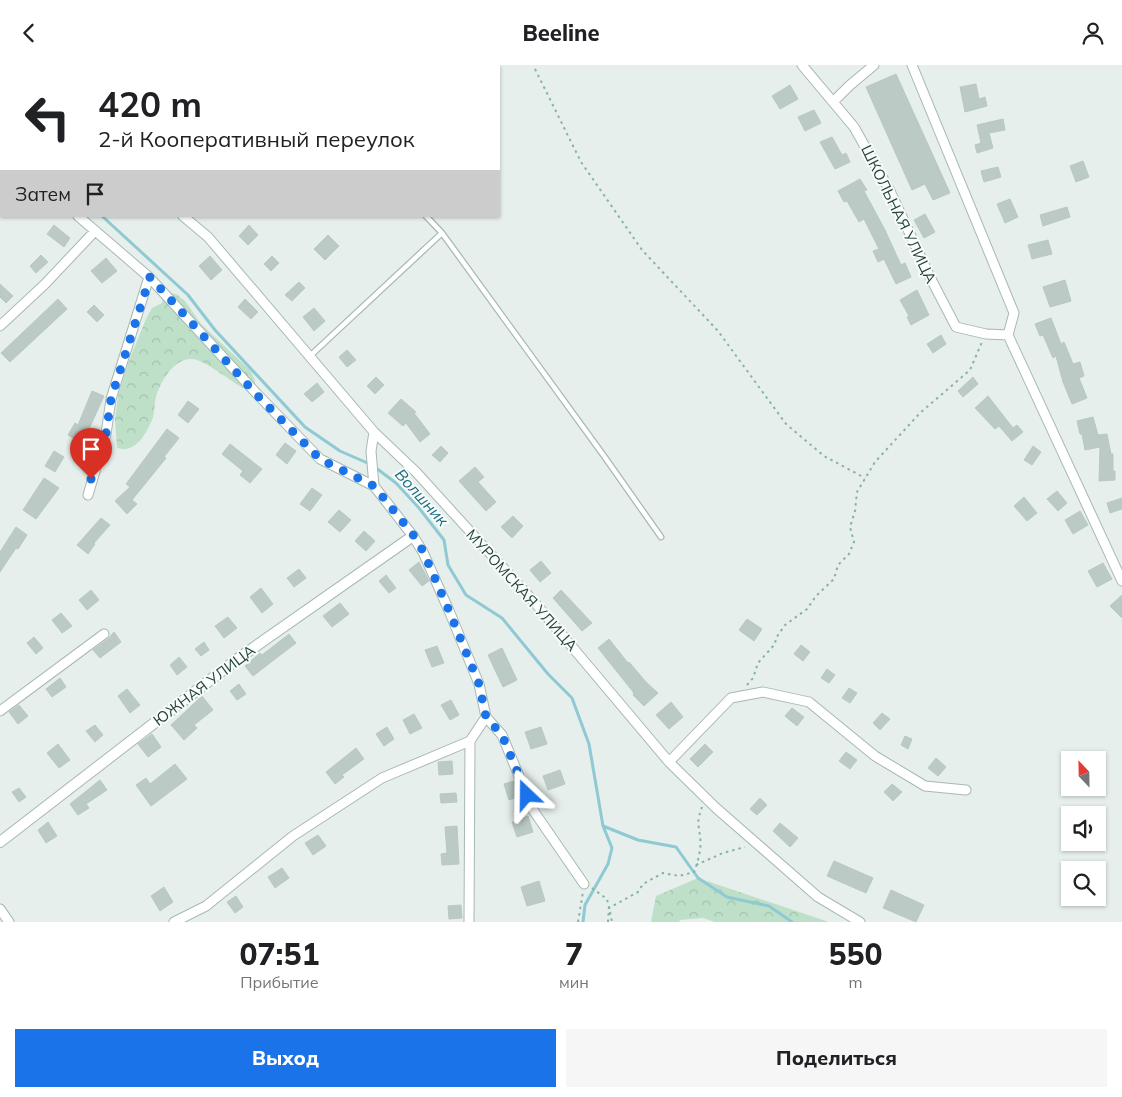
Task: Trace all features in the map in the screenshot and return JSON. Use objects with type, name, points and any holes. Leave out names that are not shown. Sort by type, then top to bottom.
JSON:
[{"type":"street","name":"ШКОЛЬНАЯ УЛИЦА","points":[[802,65],[854,127],[890,191],[930,277],[956,327],[1008,335]]},
{"type":"street","points":[[834,101],[874,65]]},
{"type":"street","points":[[912,65],[1014,313],[1008,335],[1122,581]]},
{"type":"street","points":[[79,217],[150,277],[256,394],[320,459],[374,486],[414,536],[423,551],[475,675],[486,717],[502,735],[533,810],[584,884]]},
{"type":"street","name":"МУРОМСКАЯ УЛИЦА","points":[[184,217],[208,237],[374,432],[416,472],[536,604],[669,762],[706,798],[818,897],[860,922]]},
{"type":"street","points":[[0,325],[45,284],[95,231]]},
{"type":"street","points":[[88,495],[106,434],[113,391],[150,277]]},
{"type":"street","points":[[374,432],[371,451],[374,486]]},
{"type":"street","name":"ЮЖНАЯ УЛИЦА","points":[[0,842],[236,660],[414,536]]},
{"type":"street","points":[[0,711],[104,634]]},
{"type":"street","points":[[669,762],[731,698],[763,691],[809,702],[875,756],[925,786],[966,791]]},
{"type":"street","points":[[469,922],[470,741],[486,717]]},
{"type":"street","points":[[174,922],[206,906],[293,835],[382,778],[470,741]]},
{"type":"street","points":[[0,909],[9,922]]},
{"type":"lane","points":[[427,217],[442,233],[593,440],[661,537]]},
{"type":"lane","points":[[310,356],[442,233]]},
{"type":"path","points":[[535,69],[581,162],[642,250],[718,331],[786,424],[824,456],[864,479]]},
{"type":"path","points":[[740,696],[753,678],[758,663],[775,644],[776,638],[785,625],[807,609],[816,596],[834,579],[838,565],[849,554],[854,542],[850,527],[855,511],[856,492],[875,462],[920,413],[970,370],[986,333]]},
{"type":"path","points":[[609,908],[638,892],[643,884],[663,873],[679,876],[694,872],[700,843],[698,819],[706,798]]},
{"type":"path","points":[[696,865],[734,849],[759,845]]},
{"type":"path","points":[[578,922],[584,884],[601,893],[607,899],[612,922]]},
{"type":"path","points":[[608,922],[609,908]]},
{"type":"green space","points":[[164,292],[176,294],[185,301],[201,324],[250,370],[255,380],[255,386],[249,389],[243,388],[197,360],[190,359],[176,364],[161,383],[156,397],[153,417],[143,437],[129,448],[117,448],[115,419],[118,396],[130,358],[146,319],[152,308],[162,303]]},
{"type":"green space","points":[[698,878],[829,922],[715,922],[703,918],[680,920],[679,922],[651,922],[656,896]]},
{"type":"building","points":[[896,74],[950,193],[933,200],[925,184],[912,190],[866,87]]},
{"type":"building","points":[[976,84],[979,99],[985,97],[987,106],[965,112],[960,87]]},
{"type":"building","points":[[790,85],[798,99],[780,109],[772,96]]},
{"type":"building","points":[[814,110],[821,123],[805,131],[798,117]]},
{"type":"building","points":[[1003,119],[1005,130],[989,133],[993,148],[977,153],[975,145],[981,143],[977,125]]},
{"type":"building","points":[[832,137],[842,155],[846,153],[850,162],[835,169],[820,142]]},
{"type":"building","points":[[1083,161],[1089,177],[1076,182],[1070,166]]},
{"type":"building","points":[[998,167],[1001,177],[984,182],[981,171]]},
{"type":"building","points":[[860,179],[867,190],[864,191],[901,265],[905,263],[911,277],[896,284],[884,259],[878,262],[873,251],[879,249],[864,219],[859,222],[847,201],[844,202],[838,191]]},
{"type":"building","points":[[1010,199],[1018,217],[1005,223],[997,204]]},
{"type":"building","points":[[1067,207],[1070,217],[1043,226],[1040,215]]},
{"type":"building","points":[[925,214],[935,232],[924,238],[914,220]]},
{"type":"building","points":[[54,225],[70,238],[64,247],[47,234]]},
{"type":"building","points":[[249,225],[258,235],[248,245],[239,236]]},
{"type":"building","points":[[328,235],[339,246],[325,260],[314,249]]},
{"type":"building","points":[[1048,240],[1052,254],[1032,259],[1028,245]]},
{"type":"building","points":[[41,255],[48,262],[36,273],[30,266]]},
{"type":"building","points":[[210,256],[222,270],[211,280],[199,266]]},
{"type":"building","points":[[272,256],[279,263],[271,271],[264,264]]},
{"type":"building","points":[[106,258],[117,271],[102,283],[91,271]]},
{"type":"building","points":[[1065,280],[1071,301],[1050,307],[1043,287]]},
{"type":"building","points":[[299,282],[305,288],[292,301],[285,295]]},
{"type":"building","points":[[0,284],[13,296],[6,303],[0,297]]},
{"type":"building","points":[[917,290],[929,315],[911,325],[907,317],[909,316],[900,300]]},
{"type":"building","points":[[58,299],[67,309],[10,362],[1,353]]},
{"type":"building","points":[[245,299],[258,312],[251,319],[238,307]]},
{"type":"building","points":[[94,305],[104,315],[97,322],[87,312]]},
{"type":"building","points":[[314,308],[325,321],[314,331],[303,317]]},
{"type":"building","points":[[1051,318],[1061,344],[1064,342],[1073,364],[1080,362],[1084,376],[1079,378],[1087,398],[1072,404],[1063,382],[1056,356],[1053,358],[1043,335],[1040,336],[1035,324]]},
{"type":"building","points":[[941,335],[946,344],[933,353],[927,344]]},
{"type":"building","points":[[347,350],[356,360],[347,367],[339,357]]},
{"type":"building","points":[[376,377],[384,385],[375,394],[367,386]]},
{"type":"building","points":[[973,377],[978,384],[963,397],[958,391]]},
{"type":"building","points":[[317,383],[324,392],[312,402],[304,394]]},
{"type":"building","points":[[92,391],[104,396],[88,431],[90,432],[83,444],[68,435],[75,423],[78,425]]},
{"type":"building","points":[[988,396],[1013,428],[1017,425],[1023,432],[1012,441],[999,426],[995,429],[975,408]]},
{"type":"building","points":[[401,399],[416,412],[414,413],[430,434],[420,442],[406,423],[403,426],[388,413]]},
{"type":"building","points":[[188,401],[199,409],[188,423],[178,415]]},
{"type":"building","points":[[1093,417],[1098,435],[1107,434],[1111,454],[1113,454],[1115,480],[1099,481],[1100,447],[1085,450],[1077,421]]},
{"type":"building","points":[[167,429],[179,438],[164,457],[166,458],[132,500],[137,504],[127,514],[115,501],[130,487],[126,484]]},
{"type":"building","points":[[285,443],[296,451],[287,464],[276,455]]},
{"type":"building","points":[[230,444],[262,469],[250,483],[240,475],[243,471],[222,454]]},
{"type":"building","points":[[441,446],[448,453],[440,462],[432,455]]},
{"type":"building","points":[[1033,446],[1041,452],[1032,465],[1024,460]]},
{"type":"building","points":[[54,451],[64,457],[55,472],[45,466]]},
{"type":"building","points":[[475,467],[484,477],[478,482],[496,502],[486,511],[459,481]]},
{"type":"building","points":[[44,478],[59,488],[36,519],[23,510]]},
{"type":"building","points":[[312,488],[322,495],[310,511],[300,504]]},
{"type":"building","points":[[1057,491],[1067,503],[1058,511],[1047,499]]},
{"type":"building","points":[[1024,497],[1037,513],[1027,521],[1014,506]]},
{"type":"building","points":[[1122,498],[1122,509],[1110,513],[1107,503]]},
{"type":"building","points":[[339,510],[351,520],[340,532],[328,522]]},
{"type":"building","points":[[1080,511],[1088,525],[1073,534],[1065,520]]},
{"type":"building","points":[[513,516],[523,526],[512,538],[501,527]]},
{"type":"building","points":[[101,518],[110,525],[94,543],[88,554],[77,545]]},
{"type":"building","points":[[16,527],[27,535],[0,572],[0,552]]},
{"type":"building","points":[[364,531],[375,541],[366,551],[355,541]]},
{"type":"building","points":[[541,561],[551,573],[540,582],[530,570]]},
{"type":"building","points":[[419,562],[429,581],[422,586],[409,570]]},
{"type":"building","points":[[1103,563],[1112,579],[1097,587],[1088,571]]},
{"type":"building","points":[[299,569],[306,578],[294,587],[287,578]]},
{"type":"building","points":[[386,575],[396,588],[389,593],[379,581]]},
{"type":"building","points":[[261,588],[273,604],[262,613],[250,597]]},
{"type":"building","points":[[91,590],[99,600],[87,610],[79,600]]},
{"type":"building","points":[[561,590],[592,623],[582,631],[553,598]]},
{"type":"building","points":[[1122,595],[1122,618],[1110,606]]},
{"type":"building","points":[[340,603],[349,614],[332,627],[323,616]]},
{"type":"building","points":[[61,613],[72,626],[62,633],[52,620]]},
{"type":"building","points":[[228,617],[237,628],[224,638],[215,626]]},
{"type":"building","points":[[747,619],[762,629],[754,641],[739,630]]},
{"type":"building","points":[[114,632],[121,642],[100,658],[93,650]]},
{"type":"building","points":[[289,634],[296,643],[253,676],[245,666],[260,653],[262,655]]},
{"type":"building","points":[[34,637],[43,648],[36,654],[27,643]]},
{"type":"building","points":[[609,639],[628,663],[658,693],[644,706],[633,695],[634,693],[598,648]]},
{"type":"building","points":[[204,642],[209,650],[201,656],[195,649]]},
{"type":"building","points":[[801,645],[810,652],[803,661],[794,654]]},
{"type":"building","points":[[437,646],[444,663],[432,667],[425,650]]},
{"type":"building","points":[[502,648],[517,680],[503,687],[488,655]]},
{"type":"building","points":[[179,657],[187,667],[177,675],[170,665]]},
{"type":"building","points":[[827,669],[835,675],[829,683],[821,678]]},
{"type":"building","points":[[60,678],[66,687],[52,697],[46,689]]},
{"type":"building","points":[[239,684],[246,694],[237,700],[230,691]]},
{"type":"building","points":[[849,688],[857,693],[850,703],[842,698]]},
{"type":"building","points":[[127,689],[140,705],[130,713],[118,696]]},
{"type":"building","points":[[202,696],[213,710],[194,725],[197,728],[184,740],[171,725]]},
{"type":"building","points":[[451,700],[459,715],[450,720],[441,705]]},
{"type":"building","points":[[671,702],[683,717],[669,729],[656,715]]},
{"type":"building","points":[[19,705],[28,716],[18,724],[9,712]]},
{"type":"building","points":[[792,708],[804,717],[797,726],[785,716]]},
{"type":"building","points":[[882,713],[890,719],[880,730],[873,723]]},
{"type":"building","points":[[414,714],[422,728],[410,734],[403,720]]},
{"type":"building","points":[[95,725],[103,735],[95,742],[86,731]]},
{"type":"building","points":[[387,727],[394,739],[384,746],[376,734]]},
{"type":"building","points":[[541,727],[547,744],[531,749],[525,732]]},
{"type":"building","points":[[152,734],[161,747],[148,757],[138,744]]},
{"type":"building","points":[[905,736],[912,739],[908,749],[901,745]]},
{"type":"building","points":[[58,744],[70,760],[59,768],[47,753]]},
{"type":"building","points":[[705,744],[713,752],[698,767],[690,759]]},
{"type":"building","points":[[356,748],[364,759],[342,775],[344,777],[335,784],[326,772]]},
{"type":"building","points":[[846,752],[857,760],[850,769],[839,761]]},
{"type":"building","points":[[936,758],[946,767],[938,776],[928,768]]},
{"type":"building","points":[[452,761],[453,774],[439,775],[438,762]]},
{"type":"building","points":[[175,764],[187,779],[151,806],[136,785],[146,778],[150,784]]},
{"type":"building","points":[[560,770],[565,784],[548,790],[543,776]]},
{"type":"building","points":[[100,780],[107,790],[86,804],[89,808],[78,815],[70,804]]},
{"type":"building","points":[[514,781],[520,796],[509,800],[504,784]]},
{"type":"building","points":[[892,784],[902,792],[893,801],[884,792]]},
{"type":"building","points":[[19,788],[26,797],[19,802],[12,792]]},
{"type":"building","points":[[456,793],[457,802],[441,803],[440,794]]},
{"type":"building","points":[[760,798],[767,805],[757,815],[750,809]]},
{"type":"building","points":[[528,816],[533,832],[517,837],[512,822]]},
{"type":"building","points":[[48,822],[57,836],[46,843],[38,830]]},
{"type":"building","points":[[780,823],[798,838],[790,847],[773,831]]},
{"type":"building","points":[[457,826],[459,864],[442,865],[441,854],[447,853],[445,827]]},
{"type":"building","points":[[318,835],[326,846],[313,855],[305,843]]},
{"type":"building","points":[[834,861],[873,878],[866,893],[827,876]]},
{"type":"building","points":[[282,868],[289,878],[275,888],[268,877]]},
{"type":"building","points":[[539,881],[545,901],[527,906],[521,887]]},
{"type":"building","points":[[164,887],[173,902],[160,911],[151,896]]},
{"type":"building","points":[[891,890],[924,905],[916,922],[883,908]]},
{"type":"building","points":[[236,896],[243,907],[235,913],[227,902]]},
{"type":"building","points":[[461,905],[462,918],[449,919],[448,906]]},
{"type":"waterway","name":"Волшник","points":[[103,217],[188,295],[215,330],[305,427],[340,451],[372,465],[396,483],[419,508],[444,540],[448,565],[466,595],[502,618],[548,674],[572,698],[589,744],[603,826],[638,840],[676,847],[698,878],[727,897],[769,906],[792,922]]},
{"type":"waterway","points":[[583,922],[585,905],[608,864],[612,848],[603,826]]},
{"type":"route","points":[[91,479],[106,434],[111,399],[120,366],[150,277],[256,394],[320,459],[374,486],[414,536],[423,551],[479,684],[486,717],[502,735],[527,795]]}]
